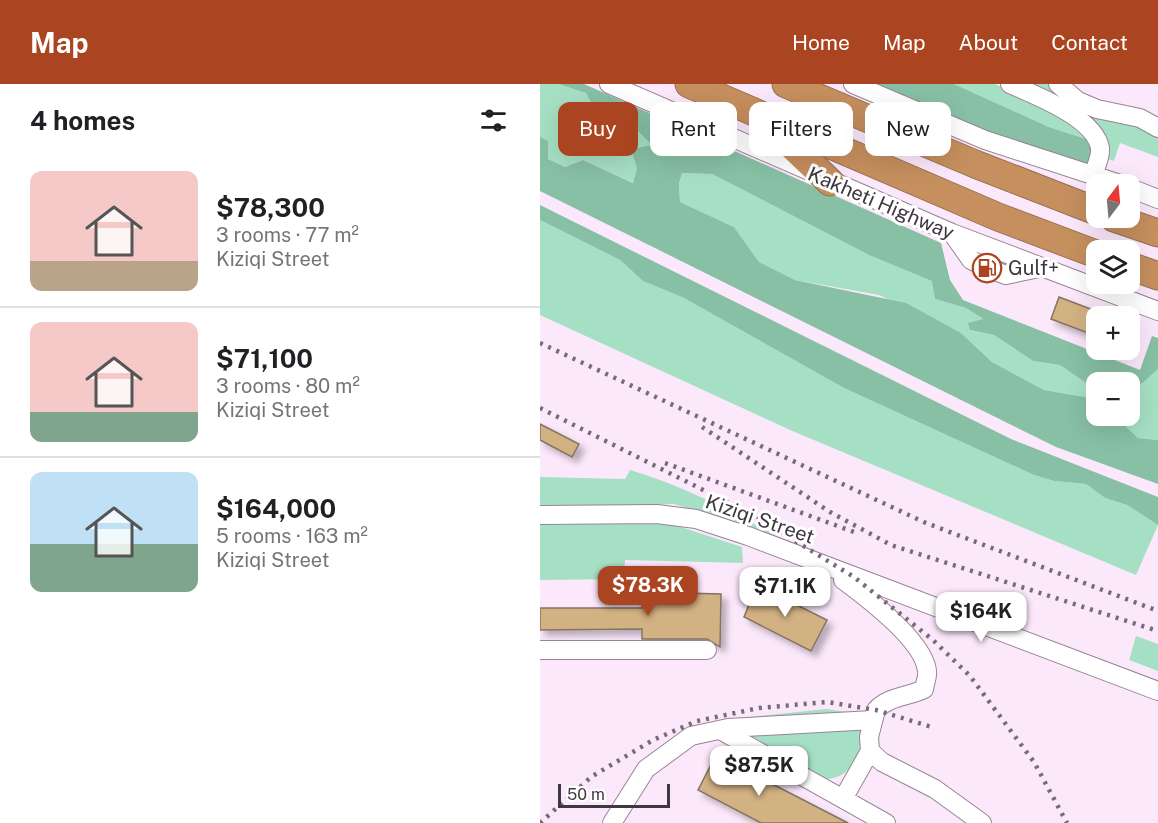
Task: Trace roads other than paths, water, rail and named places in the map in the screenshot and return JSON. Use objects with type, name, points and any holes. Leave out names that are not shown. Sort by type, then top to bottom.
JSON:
[{"type":"highway","name":"Kakheti Highway","points":[[689,84],[749,111]]},
{"type":"highway","points":[[786,84],[975,164],[1086,207]]},
{"type":"highway","name":"Kakheti Highway","points":[[853,153],[998,217],[1086,250]]},
{"type":"highway","points":[[802,156],[830,182]]},
{"type":"highway","points":[[1140,227],[1158,234]]},
{"type":"highway","points":[[1140,270],[1158,276]]},
{"type":"street","name":"Kakheti Highway","points":[[609,84],[830,182],[952,233],[1158,311]]},
{"type":"street","points":[[853,84],[985,140],[1090,174]]},
{"type":"street","points":[[1010,84],[1077,118],[1094,133],[1100,151],[1093,174]]},
{"type":"street","points":[[1058,84],[1077,100],[1096,109],[1140,118],[1158,128]]},
{"type":"street","points":[[1140,192],[1158,199]]},
{"type":"street","points":[[952,233],[970,260],[987,268],[1006,275],[1039,267]]},
{"type":"street","name":"Kiziqi Street","points":[[540,515],[635,513],[696,519],[1158,691]]},
{"type":"street","points":[[816,562],[875,603],[922,655],[927,672],[924,689],[882,704],[873,720],[869,737],[870,751],[843,799]]},
{"type":"street","points":[[540,650],[707,650]]},
{"type":"street","points":[[612,823],[646,770],[691,736],[720,730],[813,722],[873,720]]},
{"type":"street","points":[[720,730],[886,823]]},
{"type":"street","points":[[870,751],[882,762],[935,789],[962,817],[982,823]]},
{"type":"railway","points":[[540,343],[926,523],[1158,611]]},
{"type":"railway","points":[[540,408],[753,515],[854,577],[933,640],[970,676],[1034,762],[1067,823]]},
{"type":"railway","points":[[702,427],[830,512],[891,545],[1158,631]]},
{"type":"railway","points":[[665,463],[854,532]]},
{"type":"railway","points":[[540,823],[591,777],[653,740],[697,721],[759,708],[827,702],[876,710],[935,728]]},
{"type":"place","name":"Gulf+","points":[[987,268]]}]
